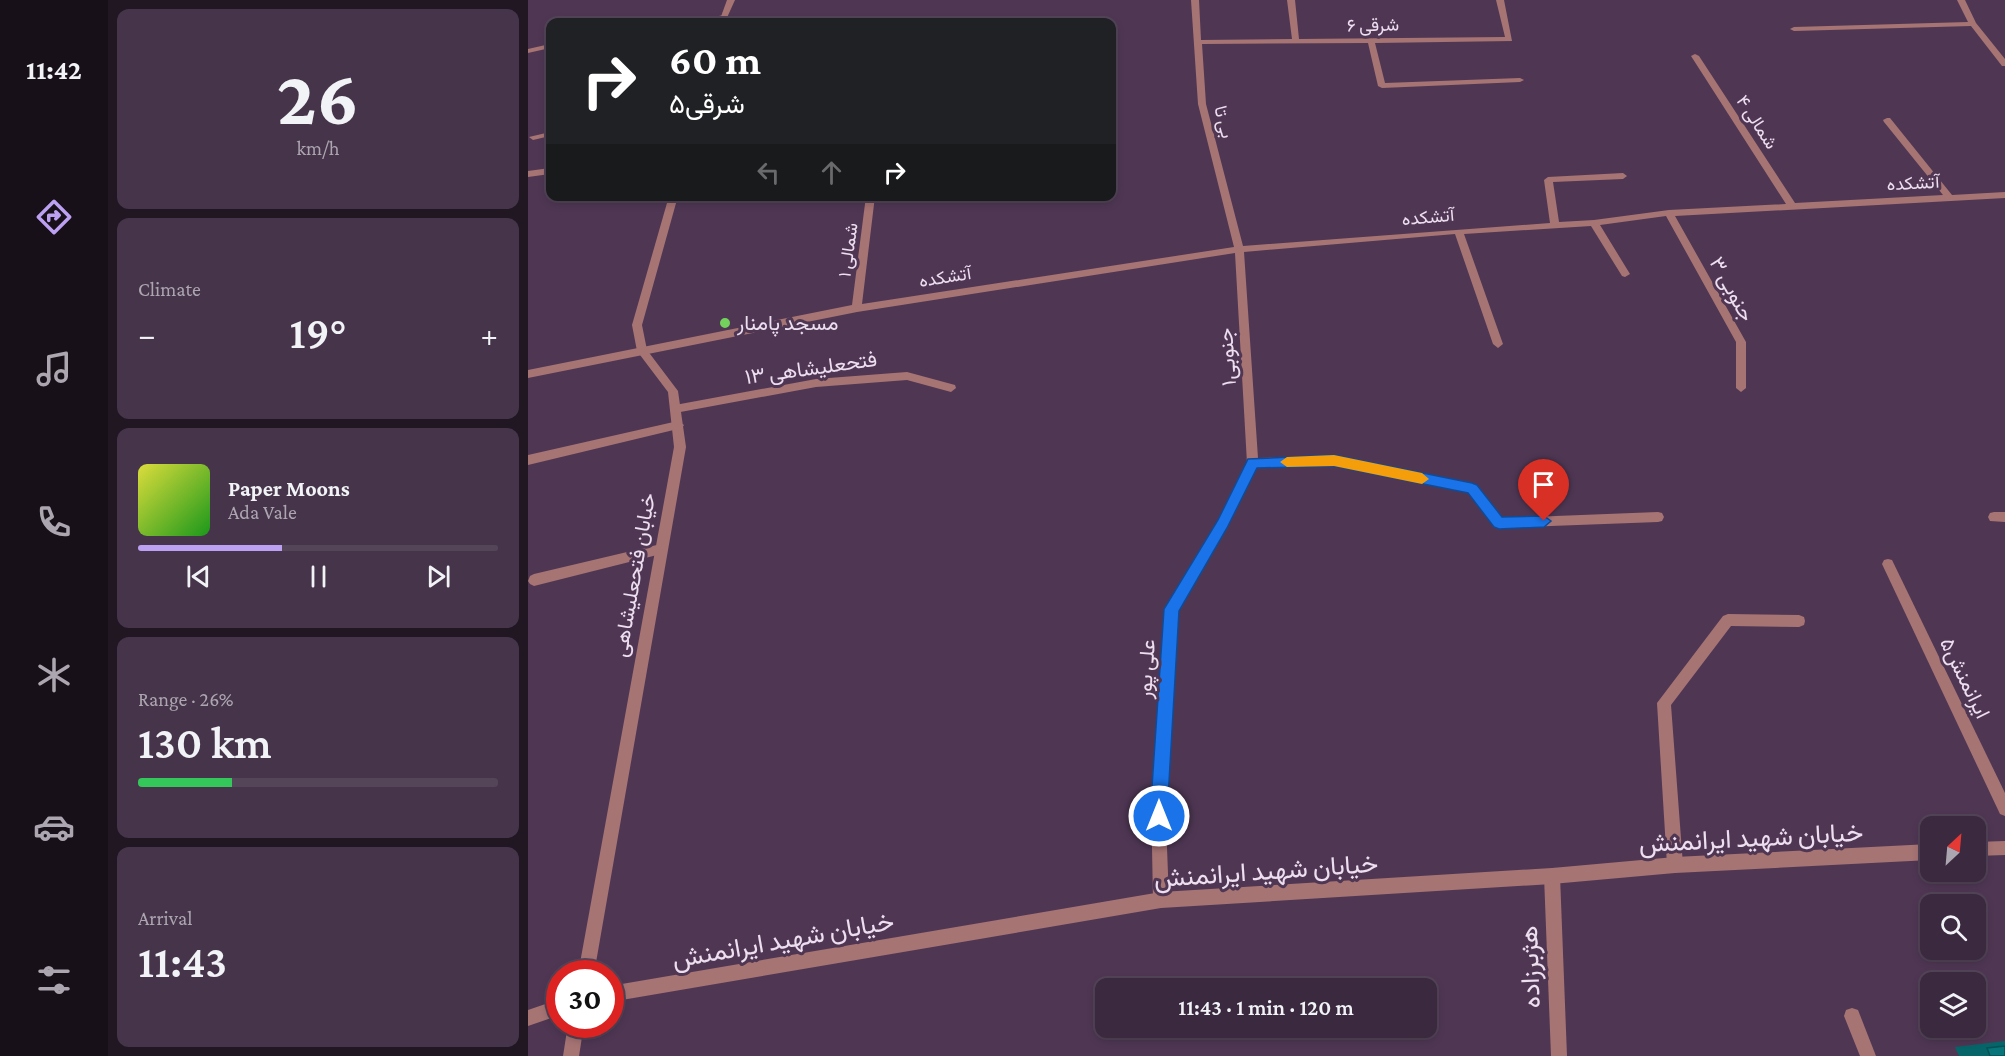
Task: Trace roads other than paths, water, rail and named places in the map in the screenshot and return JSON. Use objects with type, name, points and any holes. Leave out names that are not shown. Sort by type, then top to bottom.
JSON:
[{"type":"street","points":[[724,18],[731,0]]},
{"type":"street","name":"بی تا","points":[[1195,0],[1202,104],[1239,249]]},
{"type":"street","points":[[1292,0],[1296,41]]},
{"type":"street","name":"۶ شرقی","points":[[1198,42],[1509,39],[1500,0]]},
{"type":"street","points":[[1961,0],[1973,24],[2005,64]]},
{"type":"street","points":[[1794,29],[1973,24]]},
{"type":"street","points":[[1371,40],[1382,86],[1520,80]]},
{"type":"street","points":[[528,51],[546,47]]},
{"type":"street","name":"۴ شمالی","points":[[1695,56],[1792,206]]},
{"type":"street","points":[[1887,120],[1949,197]]},
{"type":"street","points":[[533,137],[546,135]]},
{"type":"street","points":[[528,174],[546,172]]},
{"type":"street","points":[[1556,224],[1548,180],[1623,176]]},
{"type":"street","name":"آتشکده","points":[[528,374],[857,308],[1239,249],[1458,231],[1594,223],[1669,213],[2005,195]]},
{"type":"street","points":[[642,351],[638,325],[673,201]]},
{"type":"street","name":"۱ شمالی","points":[[857,308],[871,201]]},
{"type":"street","name":"۳ جنوبی","points":[[1669,213],[1741,342],[1741,388]]},
{"type":"street","points":[[1594,223],[1625,274]]},
{"type":"street","points":[[1458,231],[1498,344]]},
{"type":"street","name":"جنوبی۱","points":[[1239,249],[1253,463]]},
{"type":"street","name":"خیابان فتحعلیشاهی","points":[[588,960],[680,447],[673,391],[642,351]]},
{"type":"street","name":"فتحعلیشاهی ۱۳","points":[[675,409],[827,382],[907,376],[951,388]]},
{"type":"street","points":[[528,460],[678,425]]},
{"type":"street","points":[[1253,463],[1334,461],[1472,489],[1499,523],[1658,517]]},
{"type":"street","name":"علی پور","points":[[1161,900],[1158,795],[1172,609],[1222,524],[1253,463]]},
{"type":"street","points":[[534,580],[661,549]]},
{"type":"street","name":"ایرانمنش۵","points":[[1888,564],[2005,809]]},
{"type":"street","points":[[1675,865],[1664,703],[1728,620],[1799,621]]},
{"type":"street","points":[[1986,849],[2005,848]]},
{"type":"street","name":"خیابان شهید ایرانمنش","points":[[624,992],[1161,900],[1552,876],[1675,865],[1920,853]]},
{"type":"street","name":"هژبرزاده","points":[[1552,876],[1559,1056]]},
{"type":"street","points":[[528,1018],[546,1012]]},
{"type":"street","points":[[1852,1016],[1868,1056]]},
{"type":"street","points":[[571,1056],[574,1038]]},
{"type":"place","name":"مسجد پامنار","points":[[725,323]]}]
